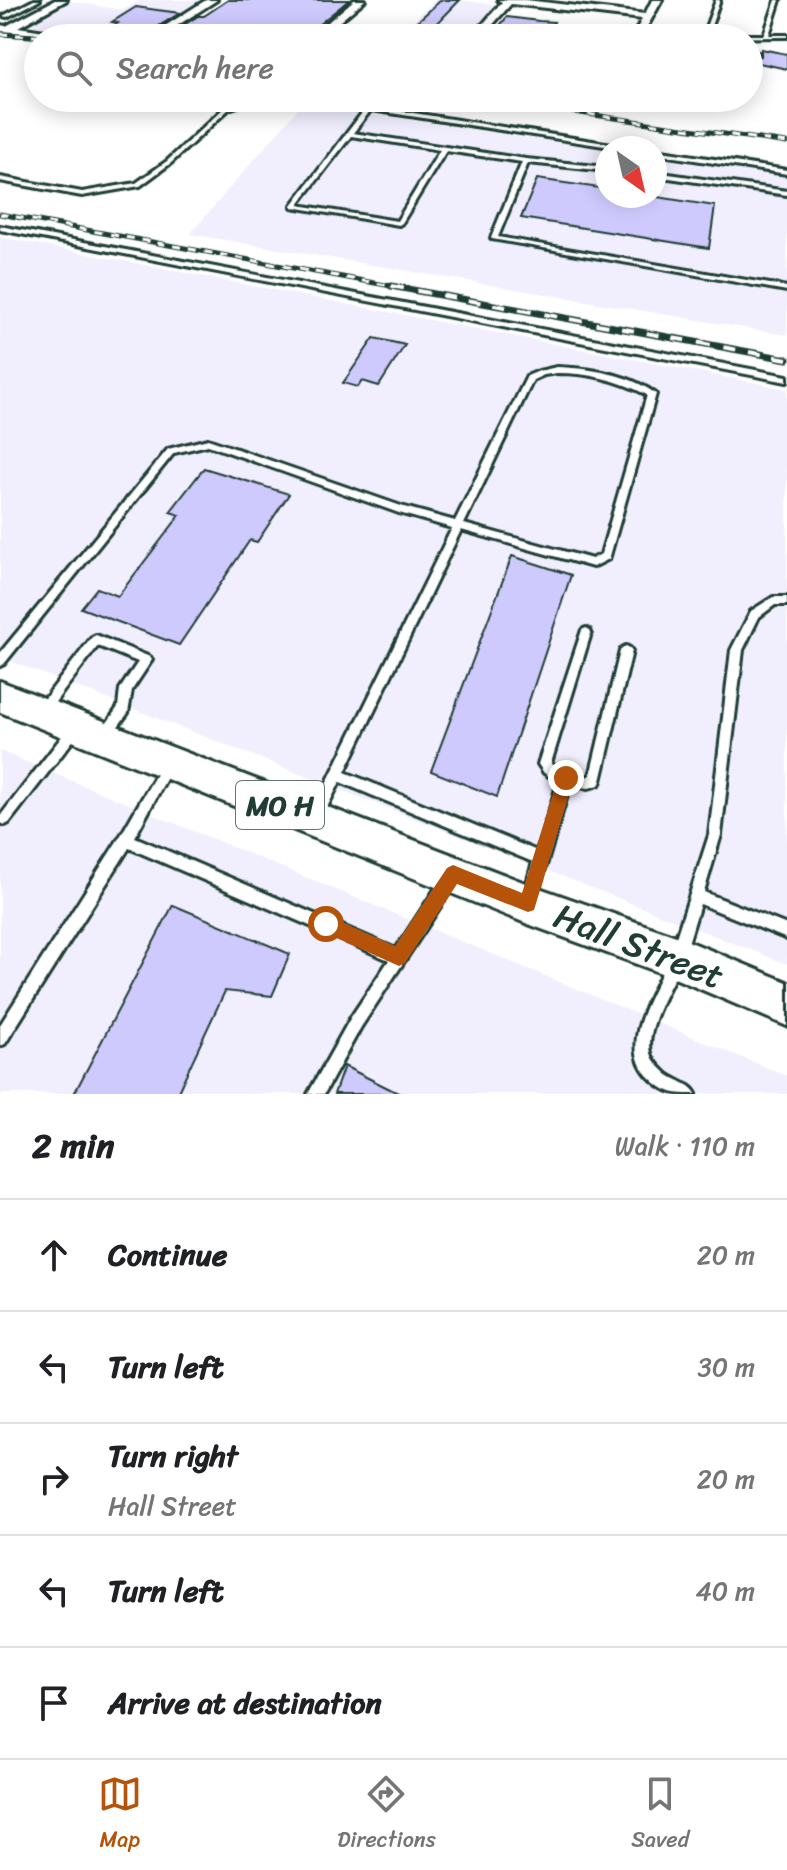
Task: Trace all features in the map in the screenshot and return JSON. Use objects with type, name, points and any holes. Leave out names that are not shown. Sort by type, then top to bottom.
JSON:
[{"type":"main road","name":"Hall Street","points":[[0,696],[528,904],[676,957],[787,1004]]},
{"type":"street","points":[[3,29],[62,0]]},
{"type":"street","points":[[173,24],[212,0]]},
{"type":"street","points":[[331,24],[360,0]]},
{"type":"street","points":[[487,24],[506,0],[648,17]]},
{"type":"street","points":[[644,24],[657,0]]},
{"type":"street","points":[[3,29],[24,31]]},
{"type":"lane","points":[[5,16],[38,0]]},
{"type":"lane","points":[[709,24],[718,0]]},
{"type":"lane","points":[[766,37],[778,0]]},
{"type":"lane","points":[[15,11],[35,15]]},
{"type":"lane","points":[[763,37],[787,36]]},
{"type":"lane","points":[[0,179],[82,194],[138,185],[169,162],[223,112]]},
{"type":"lane","points":[[366,112],[294,206],[399,223],[444,149]]},
{"type":"lane","points":[[395,112],[595,143]]},
{"type":"lane","points":[[349,134],[526,161],[595,168]]},
{"type":"lane","points":[[667,154],[787,172]]},
{"type":"lane","points":[[526,161],[494,238],[787,289]]},
{"type":"lane","points":[[667,176],[787,193]]},
{"type":"lane","points":[[0,228],[787,379]]},
{"type":"lane","points":[[0,661],[171,451],[208,442],[457,526],[593,563],[605,556],[652,394],[635,383],[557,368],[540,371],[530,378],[457,526],[315,819]]},
{"type":"lane","points":[[688,1094],[662,1083],[649,1071],[642,1057],[642,1040],[676,957],[715,835],[737,650],[755,614],[773,601],[787,601]]},
{"type":"lane","points":[[586,633],[544,764],[549,772],[584,785],[595,781],[626,651]]},
{"type":"lane","points":[[2,821],[92,730],[124,709],[126,689],[146,660],[96,640],[41,711]]},
{"type":"lane","points":[[0,1039],[126,840],[169,762]]},
{"type":"lane","points":[[337,775],[541,859]]},
{"type":"lane","points":[[528,904],[566,778]]},
{"type":"lane","points":[[126,840],[399,957]]},
{"type":"lane","points":[[316,1094],[356,1022],[453,874]]},
{"type":"lane","points":[[696,896],[787,932]]},
{"type":"shaded area","points":[[141,0],[205,0],[167,24],[31,24],[69,1],[123,10]]},
{"type":"shaded area","points":[[435,0],[496,5],[479,24],[411,24]]},
{"type":"shaded area","points":[[295,112],[355,112],[595,148],[595,208],[667,208],[667,160],[787,177],[787,335],[190,234]]},
{"type":"shaded area","points":[[0,237],[787,389],[787,964],[0,657]]},
{"type":"shaded area","points":[[0,751],[787,1076],[787,1094],[0,1094]]},
{"type":"building","points":[[228,0],[349,0],[319,24],[185,24]]},
{"type":"building","points":[[441,0],[460,0],[437,24],[414,24]]},
{"type":"building","points":[[136,7],[180,13],[162,24],[112,22]]},
{"type":"building","points":[[507,17],[554,22],[553,24],[501,24]]},
{"type":"building","points":[[763,49],[787,54],[787,69],[763,64]]},
{"type":"building","points":[[537,179],[595,187],[595,208],[667,208],[667,198],[715,206],[709,248],[521,218]]},
{"type":"building","points":[[374,338],[405,345],[379,386],[362,381],[358,387],[343,383]]},
{"type":"building","points":[[204,468],[289,494],[257,542],[250,540],[179,645],[81,608],[97,588],[118,596],[180,515],[170,512]]},
{"type":"building","points":[[512,556],[571,575],[497,797],[431,771]]},
{"type":"building","points":[[173,905],[290,954],[272,996],[225,991],[177,1094],[74,1094]]},
{"type":"building","points":[[344,1066],[400,1094],[334,1094]]},
{"type":"railway","points":[[0,34],[24,36]]},
{"type":"railway","points":[[573,112],[787,143]]},
{"type":"railway","points":[[0,214],[402,288]]},
{"type":"railway","points":[[391,286],[787,359]]},
{"type":"route","points":[[326,924],[399,957],[453,874],[528,904],[566,778]]}]
